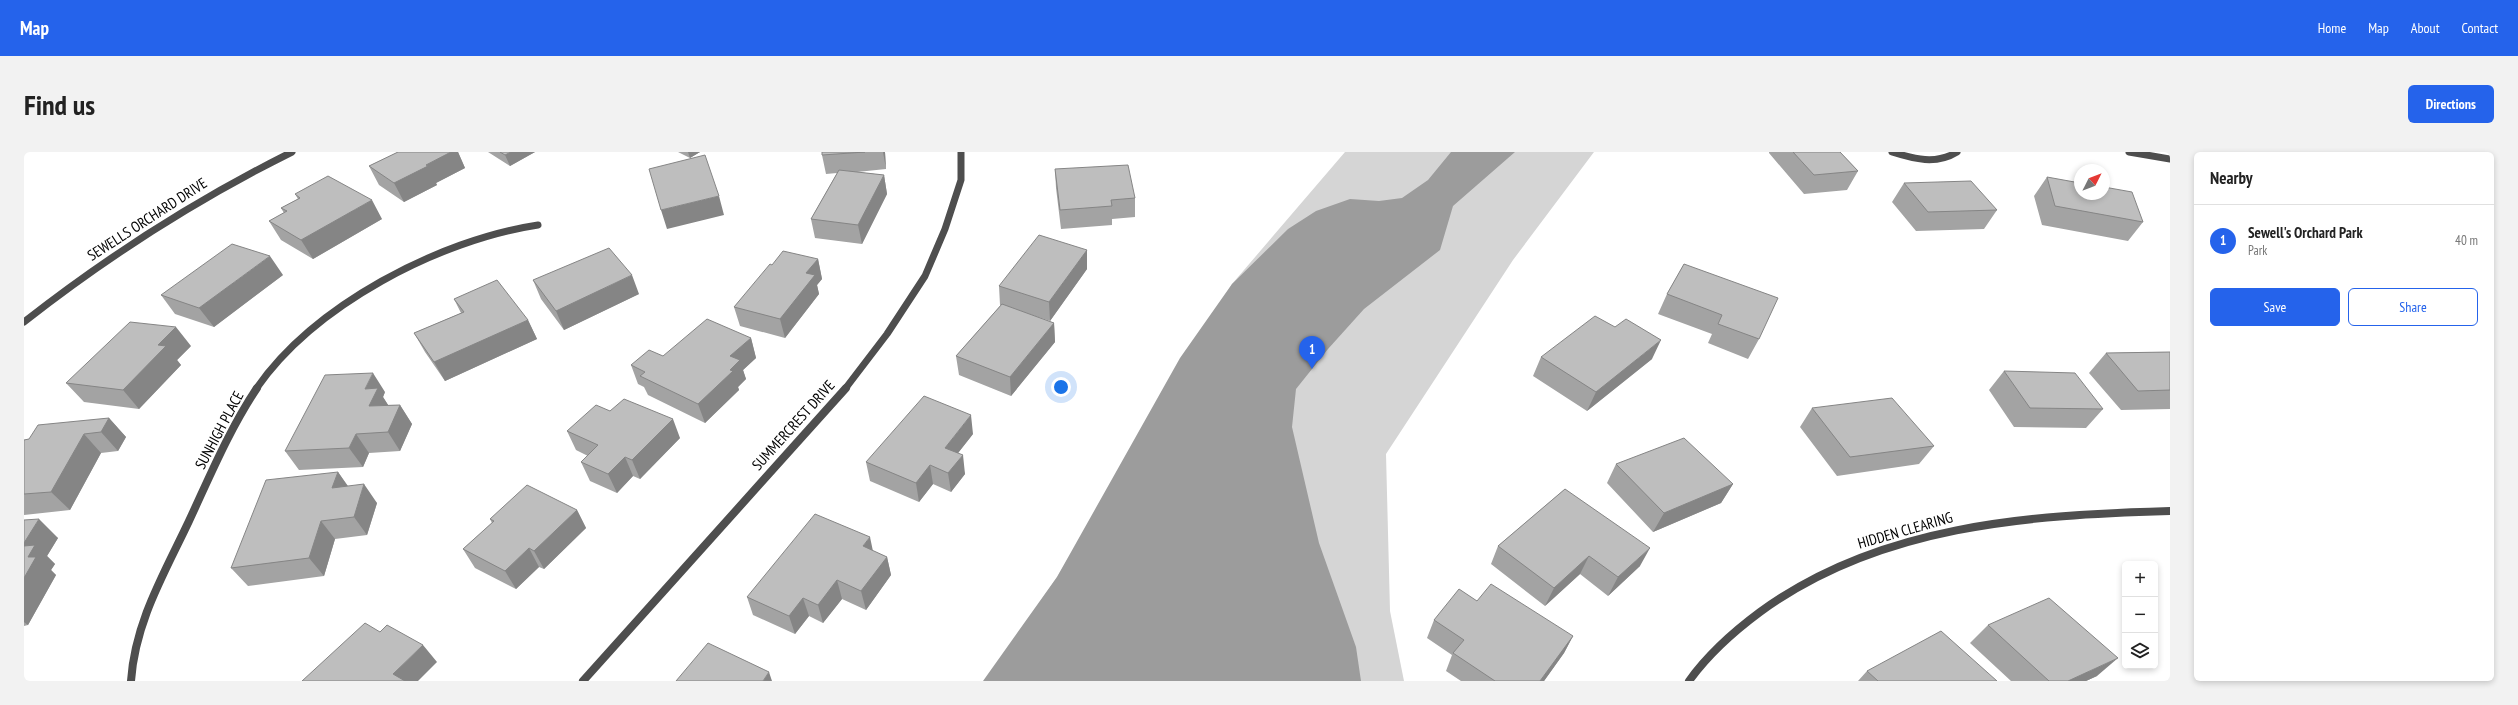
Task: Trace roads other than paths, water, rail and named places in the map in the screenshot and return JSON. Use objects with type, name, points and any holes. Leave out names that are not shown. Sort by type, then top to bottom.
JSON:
[{"type":"street","name":"SEWELLS ORCHARD DRIVE","points":[[24,322],[120,248],[234,180],[292,152]]},
{"type":"street","name":"SUMMERCREST DRIVE","points":[[583,681],[615,643],[845,390],[887,334],[925,276],[945,229],[961,180],[961,152]]},
{"type":"street","points":[[1892,152],[1921,160],[1949,158],[1957,152]]},
{"type":"street","points":[[2129,152],[2170,159]]},
{"type":"street","name":"SUNHIGH PLACE","points":[[131,681],[131,665],[148,606],[241,412],[274,366],[316,327],[398,273],[436,254],[466,242],[498,232],[538,225]]},
{"type":"street","name":"HIDDEN CLEARING","points":[[1689,681],[1736,629],[1792,588],[1852,560],[1955,529],[2081,513],[2170,511]]},
{"type":"place","name":"Sewell's Orchard Park","points":[[1312,369]]}]
